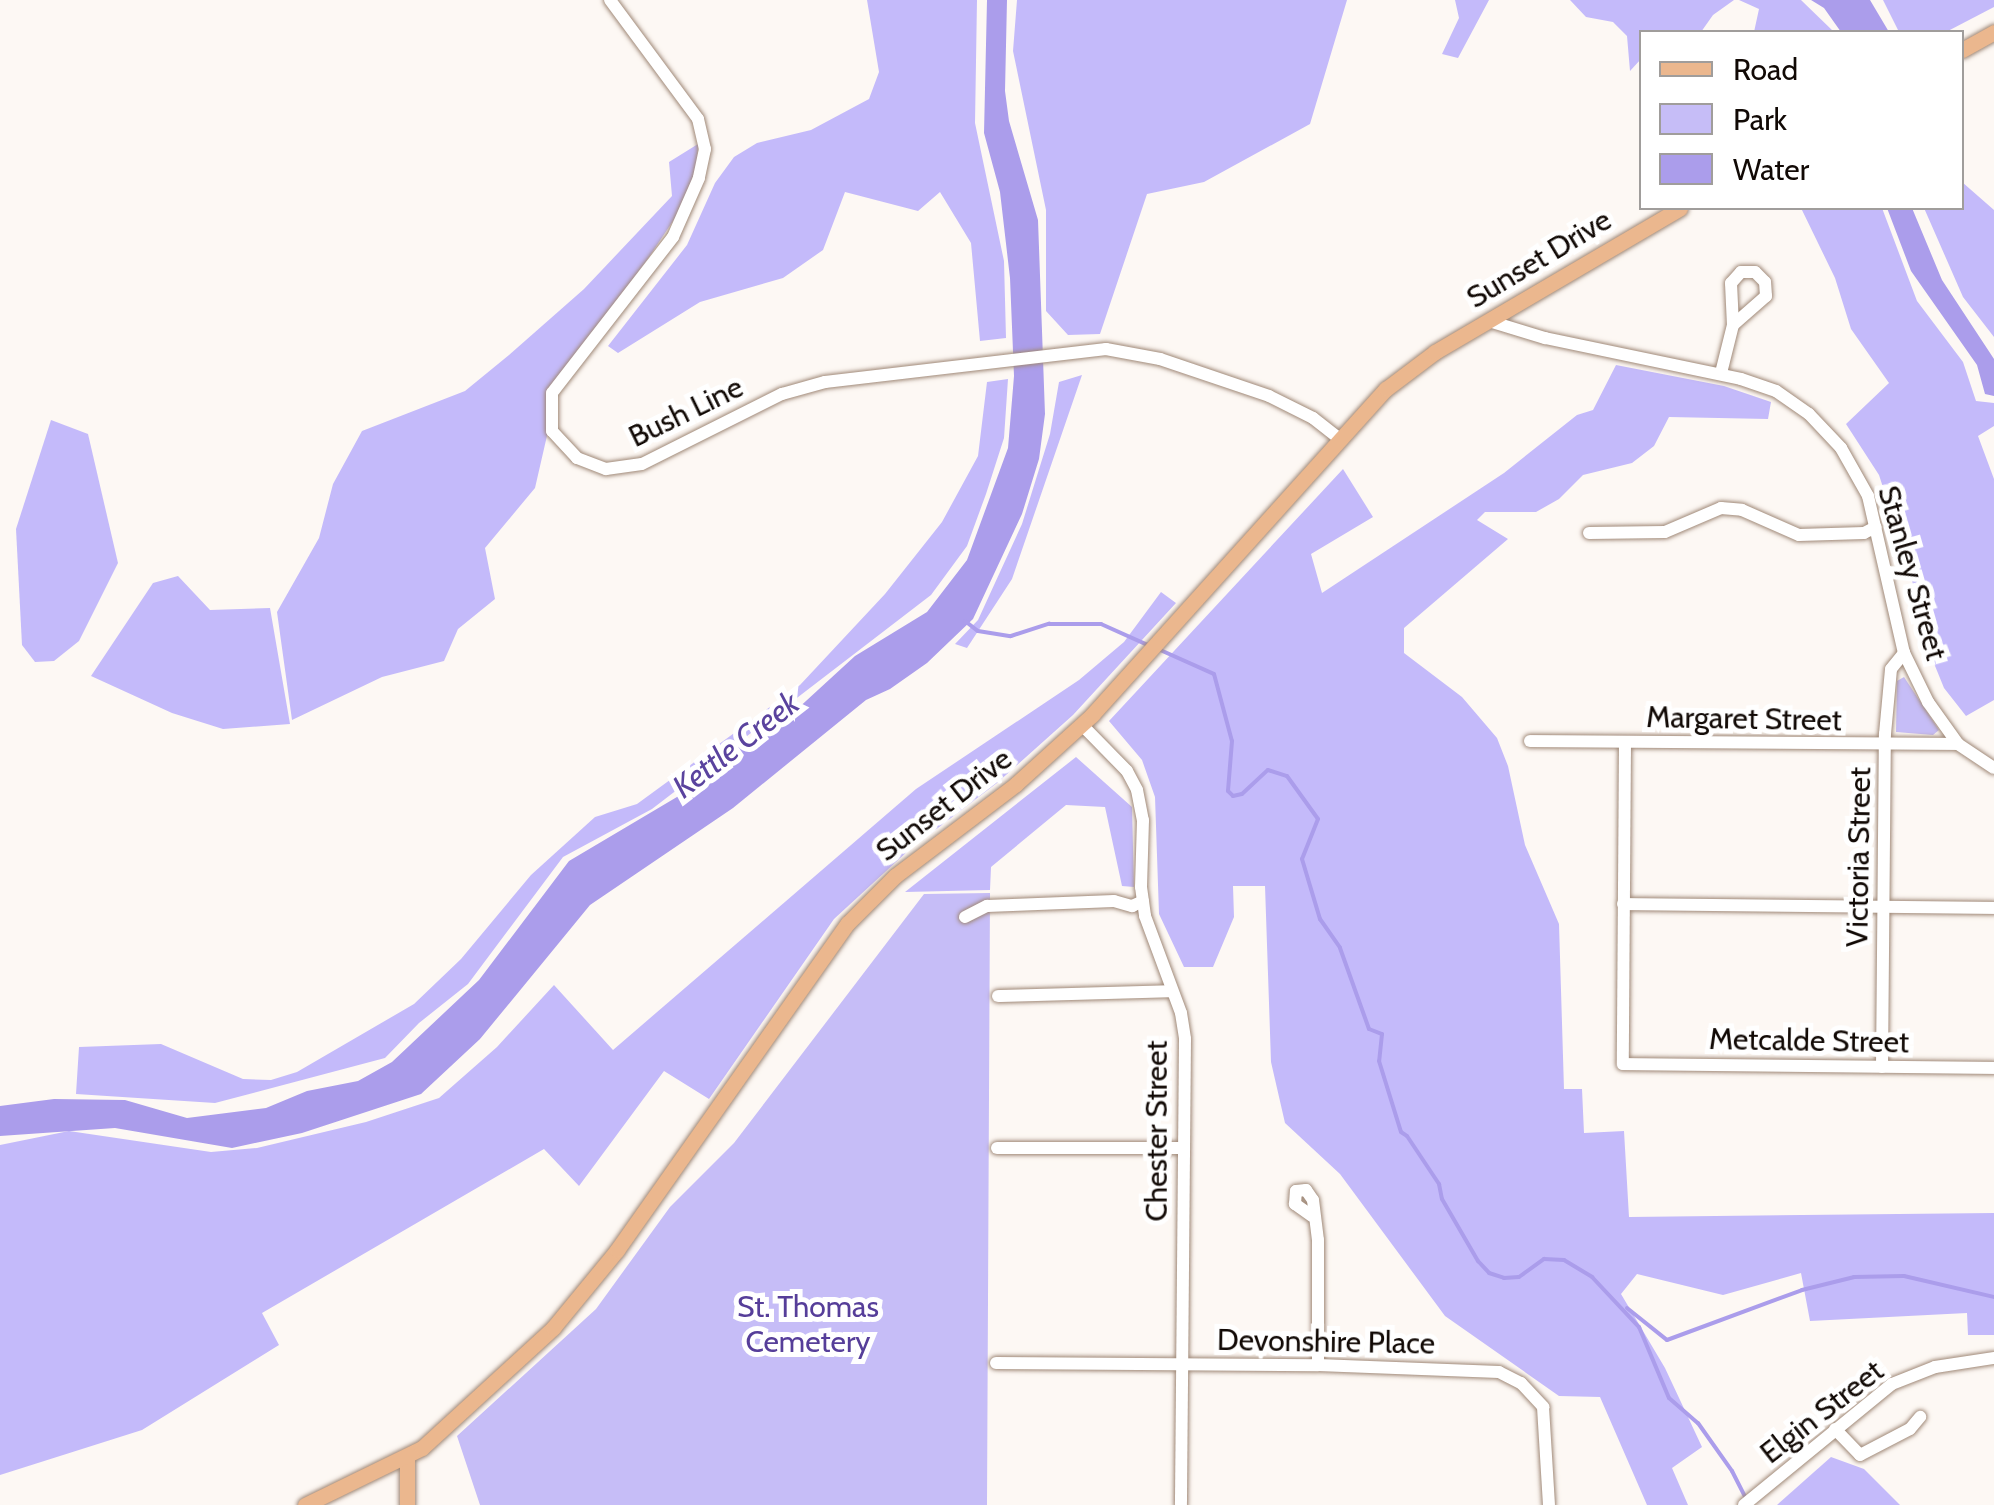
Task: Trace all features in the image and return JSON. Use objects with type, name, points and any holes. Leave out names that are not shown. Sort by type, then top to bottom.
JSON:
[{"type":"main road","points":[[1964,49],[1994,32]]},
{"type":"main road","name":"Sunset Drive","points":[[305,1505],[407,1458],[498,1380],[579,1298],[848,923],[895,876],[1016,784],[1082,725],[1400,377],[1677,210]]},
{"type":"main road","points":[[407,1458],[407,1505]]},
{"type":"street","name":"Bush Line","points":[[610,0],[698,119],[703,163],[683,218],[662,256],[555,385],[550,421],[562,447],[598,467],[631,468],[796,388],[1106,348],[1160,359],[1286,404],[1341,440]]},
{"type":"street","name":"Stanley Street","points":[[1489,321],[1545,338],[1721,373],[1776,391],[1826,430],[1854,466],[1876,528],[1904,653],[1928,702],[1958,744],[1994,768]]},
{"type":"street","points":[[1721,373],[1733,325]]},
{"type":"street","points":[[1589,533],[1665,532],[1721,508],[1754,514],[1799,534],[1864,533],[1876,528]]},
{"type":"street","name":"Victoria Street","points":[[1882,1067],[1885,745],[1891,669],[1904,653]]},
{"type":"street","name":"Chester Street","points":[[1082,725],[1127,772],[1136,790],[1142,820],[1143,902],[1185,1039],[1181,1505]]},
{"type":"street","name":"Margaret Street","points":[[1530,741],[1958,744]]},
{"type":"street","points":[[1625,742],[1623,904],[1994,908]]},
{"type":"street","points":[[965,917],[987,906],[1114,900],[1132,906],[1143,902]]},
{"type":"street","name":"Metcalde Street","points":[[1623,904],[1623,1064],[1994,1068]]},
{"type":"street","points":[[998,996],[1172,991]]},
{"type":"street","points":[[997,1148],[1183,1148]]},
{"type":"street","points":[[1312,1216],[1318,1251],[1318,1365]]},
{"type":"street","name":"Elgin Street","points":[[1744,1505],[1901,1380],[1935,1366],[1994,1358]]},
{"type":"street","name":"Devonshire Place","points":[[996,1363],[1318,1365],[1479,1370],[1510,1376],[1543,1407],[1549,1505]]},
{"type":"street","points":[[1835,1429],[1860,1455],[1910,1429],[1920,1417]]},
{"type":"green space","points":[[1904,677],[1939,730],[1933,735],[1896,732],[1897,681]]},
{"type":"green space","name":"St. Thomas Cemetery","points":[[990,893],[987,1505],[480,1505],[457,1436],[596,1309],[670,1207],[734,1143],[924,894]]},
{"type":"shaded area","points":[[867,0],[977,0],[975,123],[1004,261],[1006,338],[980,341],[971,243],[940,192],[918,211],[845,192],[823,250],[783,278],[700,302],[618,353],[608,346],[687,245],[715,183],[734,157],[757,143],[811,130],[869,99],[879,72]]},
{"type":"shaded area","points":[[1017,0],[1347,0],[1310,124],[1204,182],[1147,194],[1100,334],[1068,335],[1046,311],[1046,210],[1013,51]]},
{"type":"shaded area","points":[[1455,0],[1489,0],[1458,58],[1442,54],[1459,18]]},
{"type":"shaded area","points":[[1570,0],[1734,0],[1713,15],[1702,30],[1639,30],[1639,61],[1630,71],[1627,36],[1613,22],[1586,17]]},
{"type":"shaded area","points":[[1739,0],[1801,0],[1832,30],[1754,30],[1759,9]]},
{"type":"shaded area","points":[[1883,0],[1994,0],[1994,7],[1950,30],[1898,30]]},
{"type":"shaded area","points":[[698,144],[697,165],[683,206],[549,390],[549,427],[535,488],[485,548],[495,599],[458,629],[444,661],[382,677],[292,720],[277,612],[319,538],[333,484],[362,431],[465,391],[509,355],[584,289],[672,196],[669,162]]},
{"type":"shaded area","points":[[1964,184],[1994,210],[1994,337],[1963,297],[1925,210],[1964,210]]},
{"type":"shaded area","points":[[1802,210],[1883,210],[1917,301],[1963,362],[1976,401],[1994,403],[1994,426],[1978,436],[1994,479],[1994,700],[1966,716],[1944,688],[1931,656],[1907,561],[1879,475],[1846,424],[1889,383],[1851,329],[1835,278]]},
{"type":"shaded area","points":[[1616,365],[1724,386],[1771,402],[1768,419],[1669,417],[1654,446],[1632,463],[1583,475],[1559,499],[1536,512],[1485,512],[1477,520],[1508,539],[1404,628],[1404,653],[1462,697],[1497,738],[1508,766],[1525,845],[1559,924],[1564,1089],[1582,1089],[1584,1133],[1624,1131],[1629,1217],[1994,1213],[1994,1335],[1968,1335],[1967,1313],[1810,1321],[1801,1273],[1723,1295],[1637,1274],[1621,1294],[1665,1368],[1702,1447],[1672,1468],[1688,1505],[1647,1505],[1600,1397],[1559,1396],[1445,1316],[1340,1174],[1285,1123],[1271,1062],[1265,886],[1233,886],[1234,917],[1213,967],[1184,967],[1159,914],[1155,797],[1142,760],[1109,721],[1343,469],[1373,517],[1311,554],[1322,593],[1504,473],[1577,415],[1593,410]]},
{"type":"shaded area","points":[[1082,375],[1012,579],[967,648],[955,644],[978,620],[1022,524],[1050,434],[1059,382]]},
{"type":"shaded area","points":[[1008,379],[1004,438],[986,494],[967,546],[931,595],[652,809],[563,857],[468,984],[419,1023],[385,1058],[215,1103],[76,1094],[79,1047],[161,1044],[243,1079],[271,1080],[297,1072],[414,1004],[461,959],[531,875],[595,817],[637,804],[800,685],[885,594],[942,522],[978,456],[987,382]]},
{"type":"shaded area","points":[[51,420],[88,434],[118,563],[79,641],[54,661],[35,662],[22,645],[16,529]]},
{"type":"shaded area","points":[[178,576],[210,610],[270,608],[290,724],[223,729],[172,713],[91,676],[153,583]]},
{"type":"shaded area","points":[[1161,592],[1176,603],[1073,715],[997,783],[909,850],[834,919],[709,1099],[664,1071],[579,1186],[544,1149],[262,1313],[279,1345],[142,1430],[0,1475],[0,1145],[69,1131],[211,1152],[257,1148],[366,1122],[439,1098],[497,1047],[554,985],[613,1050],[916,789],[1079,680],[1124,642]]},
{"type":"shaded area","points":[[1076,757],[1132,807],[1134,887],[1122,886],[1105,807],[1066,805],[991,867],[990,890],[905,892]]},
{"type":"shaded area","points":[[1831,1457],[1864,1469],[1900,1505],[1777,1505]]},
{"type":"water","name":"Kettle Creek","points":[[987,0],[1007,0],[1005,91],[1009,121],[1038,220],[1045,414],[1039,459],[1022,514],[973,619],[927,663],[890,689],[866,700],[733,808],[590,905],[480,1039],[421,1094],[302,1133],[232,1148],[115,1128],[0,1136],[0,1106],[54,1099],[125,1100],[187,1118],[266,1108],[307,1091],[358,1081],[392,1062],[479,980],[569,861],[682,794],[729,752],[794,712],[855,656],[927,612],[967,560],[1008,448],[1014,376],[1010,278],[1000,192],[984,133]]},
{"type":"water","points":[[1811,0],[1870,0],[1888,30],[1840,30],[1824,8]]},
{"type":"water","points":[[1888,210],[1913,210],[1942,280],[1994,359],[1994,396],[1985,394],[1977,365],[1911,271]]},
{"type":"waterway","points":[[965,621],[978,631],[1011,636],[1049,624],[1101,624],[1150,646]]},
{"type":"waterway","points":[[1158,649],[1214,674],[1232,741],[1228,791],[1233,796],[1242,794],[1268,770],[1287,776],[1318,819],[1302,859],[1320,919],[1340,948],[1369,1029],[1382,1034],[1379,1061],[1401,1132],[1439,1184],[1442,1199],[1478,1261],[1489,1273],[1504,1278],[1519,1277],[1544,1259],[1564,1260],[1592,1277],[1639,1327],[1669,1398],[1698,1423],[1732,1471],[1747,1501]]},
{"type":"waterway","points":[[1627,1308],[1667,1340],[1802,1290],[1854,1277],[1904,1276],[1994,1297]]}]
